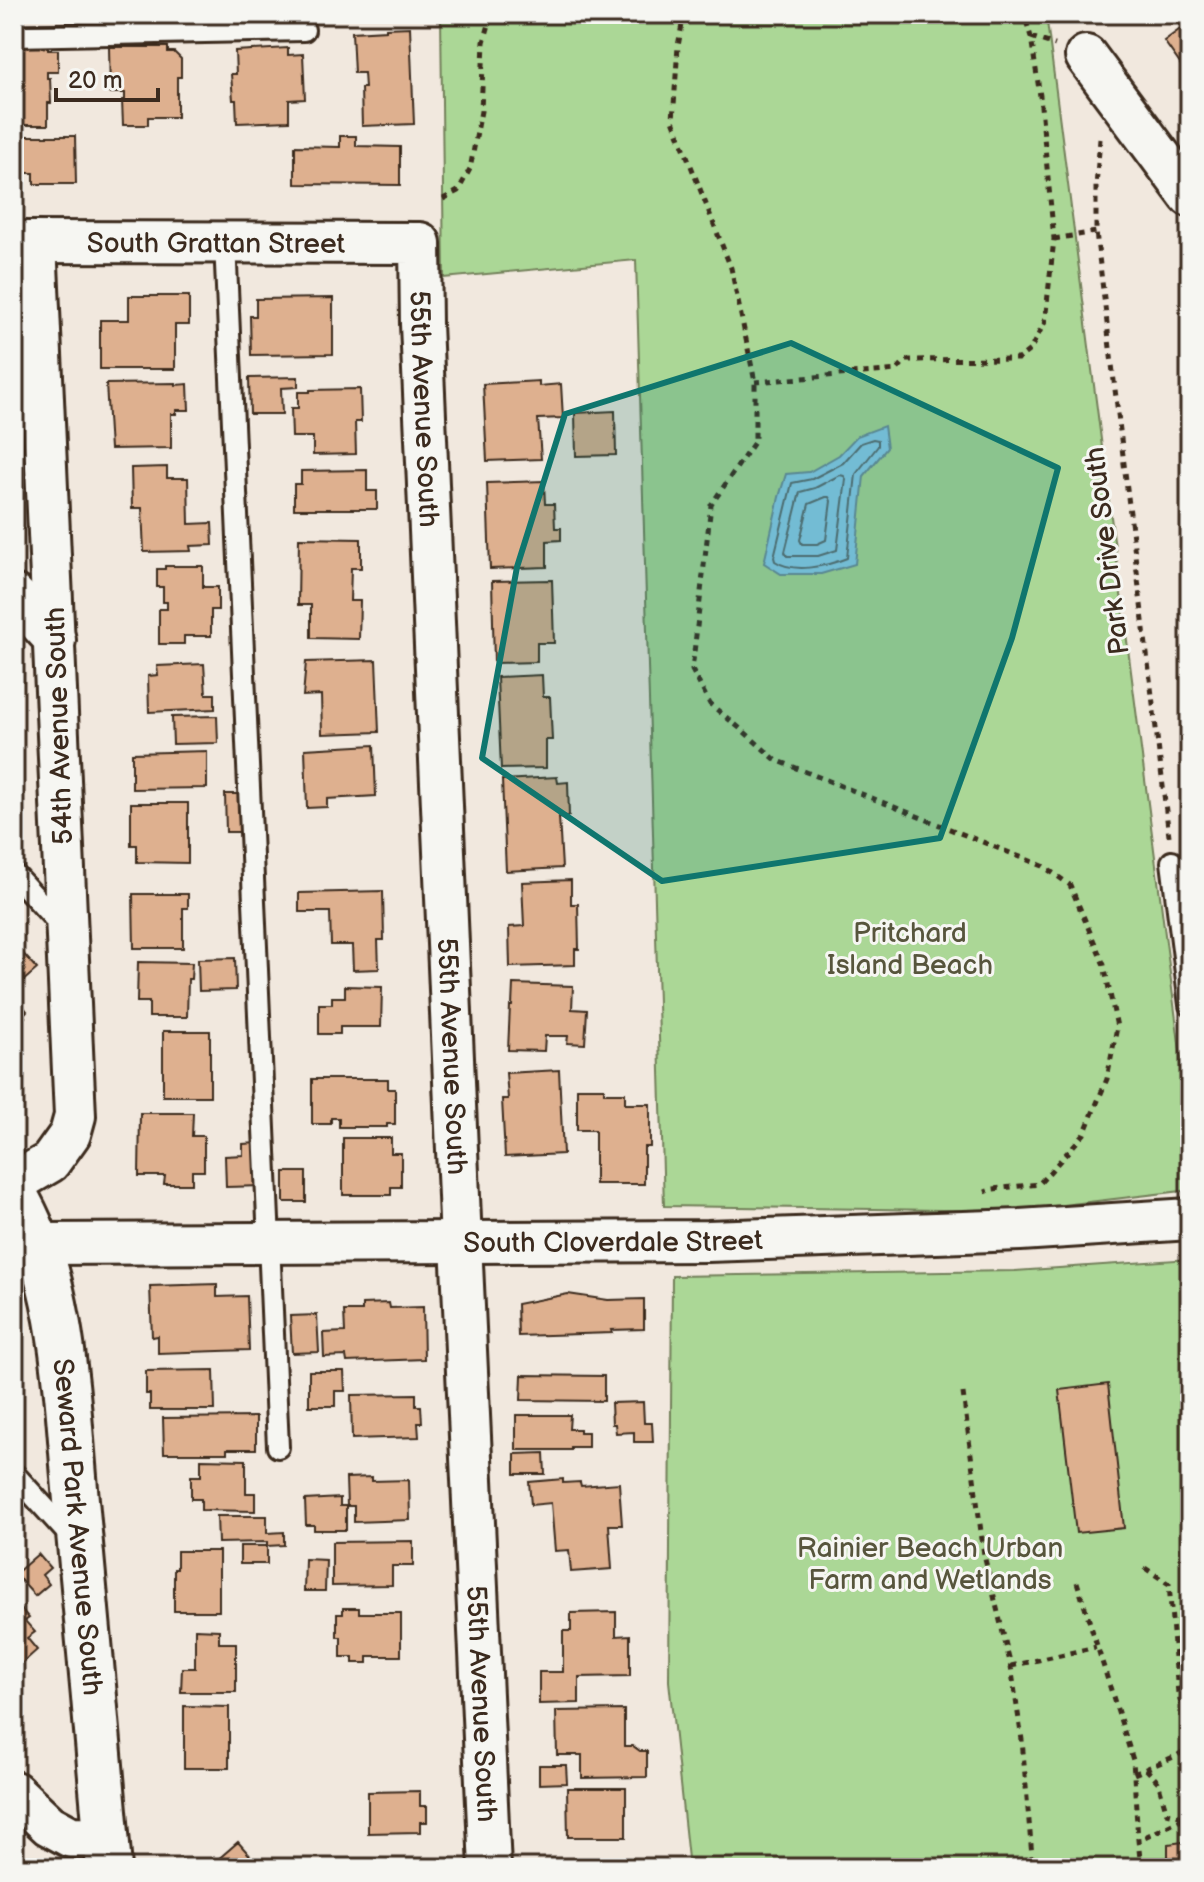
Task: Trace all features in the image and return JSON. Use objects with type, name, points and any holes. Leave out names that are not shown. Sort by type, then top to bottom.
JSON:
[{"type":"street","points":[[1086,56],[1190,196]]},
{"type":"street","name":"South Grattan Street","points":[[25,242],[420,243]]},
{"type":"street","name":"54th Avenue South","points":[[14,1183],[50,1162],[70,1134],[75,1116],[55,640],[25,242]]},
{"type":"street","name":"55th Avenue South","points":[[420,243],[421,324],[490,1868]]},
{"type":"street","points":[[14,595],[55,640]]},
{"type":"street","name":"Seward Park Avenue South","points":[[14,1194],[25,1212],[52,1292],[81,1548],[108,1853]]},
{"type":"street","name":"South Cloverdale Street","points":[[37,1244],[708,1241],[1020,1230],[1190,1219]]},
{"type":"street","points":[[14,1792],[49,1825],[108,1853]]},
{"type":"lane","points":[[14,36],[304,30]]},
{"type":"lane","points":[[225,242],[278,1447]]},
{"type":"lane","points":[[1172,862],[1190,1005]]},
{"type":"lane","points":[[14,874],[66,932]]},
{"type":"lane","points":[[14,1474],[81,1548]]},
{"type":"path","points":[[443,199],[458,191],[470,169],[481,111],[484,42],[489,14]]},
{"type":"path","points":[[684,14],[678,46],[673,120],[731,268],[755,382],[755,441],[711,505],[692,670],[710,704],[776,760],[1043,866],[1070,885],[1104,965],[1117,1027],[1107,1079],[1084,1134],[1039,1184],[993,1189],[978,1195]]},
{"type":"path","points":[[755,382],[897,370],[906,360],[1018,359],[1030,350],[1045,322],[1054,239],[1040,96],[1031,37],[1024,14]]},
{"type":"path","name":"Park Drive South","points":[[1112,91],[1100,141],[1096,232],[1172,862]]},
{"type":"path","points":[[1054,239],[1096,232]]},
{"type":"path","points":[[963,1393],[984,1555],[1011,1666],[1022,1740],[1033,1868]]},
{"type":"path","points":[[1145,1568],[1169,1584],[1178,1694],[1190,1732]]},
{"type":"path","points":[[1077,1582],[1133,1760],[1141,1868]]},
{"type":"path","points":[[1011,1666],[1096,1647]]},
{"type":"path","points":[[1134,1774],[1190,1747]]},
{"type":"path","points":[[1146,1769],[1158,1782],[1167,1813],[1189,1817]]},
{"type":"path","points":[[1138,1840],[1189,1817]]},
{"type":"highlighted area","points":[[791,343],[1058,468],[1012,638],[940,838],[662,881],[482,758],[517,567],[565,414]]},
{"type":"green space","name":"Pritchard Island Beach","points":[[441,14],[1046,14],[1190,1128],[1190,1190],[1012,1211],[664,1206],[636,260],[444,278]]},
{"type":"green space","name":"Rainier Beach Urban Farm and Wetlands","points":[[1190,1259],[1190,1868],[689,1868],[669,1681],[672,1276],[1015,1271]]},
{"type":"water","points":[[884,426],[887,448],[864,476],[855,564],[821,574],[781,574],[764,563],[786,474],[809,472],[839,455],[857,436]]},
{"type":"building","points":[[1190,22],[1190,63],[1183,68],[1164,41]]},
{"type":"building","points":[[410,27],[414,124],[362,126],[361,88],[365,88],[364,73],[354,73],[352,32]]},
{"type":"building","points":[[48,46],[48,50],[58,50],[58,72],[47,72],[51,103],[48,103],[48,125],[14,125],[14,47]]},
{"type":"building","points":[[109,47],[168,47],[168,52],[174,52],[181,59],[181,77],[177,77],[177,117],[148,117],[148,125],[123,125],[122,100],[125,100],[125,93],[110,93]]},
{"type":"building","points":[[288,48],[288,55],[303,54],[305,99],[289,100],[289,121],[237,123],[231,74],[236,74],[235,51]]},
{"type":"building","points":[[18,136],[75,136],[76,184],[34,184],[34,173],[17,173],[14,170],[14,139]]},
{"type":"building","points":[[340,136],[356,136],[356,146],[400,147],[400,185],[295,184],[295,146],[340,147]]},
{"type":"building","points":[[129,296],[189,296],[189,325],[175,325],[175,369],[100,369],[100,320],[129,320]]},
{"type":"building","points":[[333,298],[333,354],[251,355],[250,316],[256,316],[256,299]]},
{"type":"building","points":[[298,377],[298,387],[281,388],[282,414],[250,414],[249,378]]},
{"type":"building","points":[[539,381],[539,386],[561,384],[563,418],[538,419],[541,459],[487,461],[483,384]]},
{"type":"building","points":[[106,384],[188,384],[189,410],[176,410],[176,414],[171,414],[171,448],[110,449]]},
{"type":"building","points":[[360,389],[361,422],[355,422],[356,454],[313,455],[313,437],[292,437],[291,408],[298,408],[298,392]]},
{"type":"building","points":[[615,411],[616,455],[576,456],[575,413]]},
{"type":"building","points":[[167,467],[167,478],[188,478],[189,524],[212,523],[213,545],[190,546],[191,551],[144,552],[142,508],[132,508],[131,468]]},
{"type":"building","points":[[367,470],[367,491],[377,491],[377,509],[294,509],[294,484],[301,484],[301,471]]},
{"type":"building","points":[[544,481],[545,504],[554,504],[555,528],[561,528],[561,540],[547,541],[547,567],[490,569],[487,483]]},
{"type":"building","points":[[299,538],[361,539],[361,568],[351,568],[350,601],[360,601],[359,639],[311,638],[311,605],[298,605]]},
{"type":"building","points":[[165,566],[203,566],[203,587],[218,587],[218,610],[211,610],[211,636],[184,636],[184,644],[159,644],[159,609],[167,609],[167,602],[163,602],[163,587],[157,587],[157,569],[165,569]]},
{"type":"building","points":[[552,580],[554,643],[537,643],[537,662],[494,663],[492,581]]},
{"type":"building","points":[[376,660],[379,732],[322,734],[321,695],[303,696],[306,662]]},
{"type":"building","points":[[204,664],[206,694],[215,694],[215,709],[149,712],[148,676],[158,675],[157,666]]},
{"type":"building","points":[[542,675],[543,697],[550,697],[552,740],[546,740],[546,768],[501,769],[497,677]]},
{"type":"building","points":[[217,716],[218,743],[173,744],[172,717]]},
{"type":"building","points":[[374,745],[376,796],[327,799],[327,807],[307,808],[305,749]]},
{"type":"building","points":[[207,751],[207,788],[132,789],[132,753]]},
{"type":"building","points":[[557,777],[558,783],[568,782],[569,816],[559,817],[562,868],[506,871],[502,780]]},
{"type":"building","points":[[225,794],[247,794],[245,832],[226,832]]},
{"type":"building","points":[[131,803],[188,803],[188,863],[137,862],[137,845],[131,845]]},
{"type":"building","points":[[571,880],[571,904],[578,904],[579,949],[575,949],[575,965],[510,967],[509,927],[524,926],[522,882]]},
{"type":"building","points":[[383,891],[384,940],[378,940],[379,969],[353,970],[352,945],[331,945],[330,912],[299,912],[299,893]]},
{"type":"building","points":[[133,894],[188,894],[188,908],[183,908],[183,948],[134,948]]},
{"type":"building","points":[[18,948],[37,969],[14,989],[14,952]]},
{"type":"building","points":[[235,958],[236,990],[199,991],[198,959]]},
{"type":"building","points":[[138,962],[192,963],[191,979],[188,979],[187,1017],[149,1017],[149,1002],[137,1002]]},
{"type":"building","points":[[513,984],[573,986],[572,1009],[587,1010],[585,1044],[567,1043],[568,1036],[545,1036],[544,1051],[508,1050]]},
{"type":"building","points":[[345,986],[382,987],[381,1027],[340,1027],[340,1034],[319,1034],[319,1004],[332,1004],[332,997],[345,997]]},
{"type":"building","points":[[18,1000],[27,1011],[23,1015],[25,1017],[14,1026],[14,1003]]},
{"type":"building","points":[[163,1031],[210,1031],[210,1096],[163,1096]]},
{"type":"building","points":[[559,1070],[563,1154],[505,1157],[502,1099],[508,1099],[506,1073]]},
{"type":"building","points":[[312,1079],[388,1079],[388,1089],[395,1089],[395,1124],[387,1124],[387,1127],[339,1127],[339,1118],[331,1118],[331,1124],[312,1124]]},
{"type":"building","points":[[577,1088],[604,1088],[604,1093],[625,1093],[625,1104],[650,1104],[650,1147],[644,1147],[644,1184],[595,1184],[595,1130],[577,1130]]},
{"type":"building","points":[[140,1113],[193,1113],[192,1136],[204,1136],[204,1171],[192,1171],[192,1184],[164,1184],[165,1176],[139,1176]]},
{"type":"building","points":[[343,1138],[391,1138],[391,1153],[401,1153],[401,1187],[391,1187],[391,1195],[343,1195]]},
{"type":"building","points":[[257,1143],[263,1186],[226,1187],[225,1156],[243,1155],[243,1144]]},
{"type":"building","points":[[284,1172],[306,1172],[306,1202],[284,1202]]},
{"type":"building","points":[[217,1284],[217,1297],[247,1296],[249,1350],[158,1353],[158,1336],[152,1337],[150,1286]]},
{"type":"building","points":[[568,1294],[608,1300],[644,1299],[644,1329],[518,1336],[517,1304]]},
{"type":"building","points":[[389,1303],[390,1308],[423,1307],[424,1359],[347,1362],[346,1356],[324,1357],[323,1333],[345,1332],[344,1311],[362,1311],[362,1304]]},
{"type":"building","points":[[317,1315],[319,1352],[292,1353],[290,1316]]},
{"type":"building","points":[[214,1370],[215,1410],[150,1410],[146,1371]]},
{"type":"building","points":[[309,1371],[344,1371],[345,1391],[335,1391],[335,1406],[309,1406]]},
{"type":"building","points":[[522,1375],[604,1376],[604,1401],[521,1400]]},
{"type":"building","points":[[1108,1384],[1124,1528],[1076,1533],[1059,1390]]},
{"type":"building","points":[[416,1394],[416,1406],[421,1406],[419,1437],[352,1439],[351,1395]]},
{"type":"building","points":[[643,1402],[644,1423],[652,1423],[653,1442],[634,1442],[634,1432],[616,1433],[615,1424],[612,1424],[611,1403]]},
{"type":"building","points":[[516,1415],[570,1415],[569,1429],[588,1432],[588,1447],[516,1450]]},
{"type":"building","points":[[256,1417],[256,1449],[227,1449],[227,1453],[164,1453],[163,1418]]},
{"type":"building","points":[[544,1453],[545,1474],[515,1474],[515,1454]]},
{"type":"building","points":[[201,1459],[246,1460],[246,1493],[255,1493],[255,1511],[201,1510],[201,1499],[191,1499],[191,1476],[201,1476]]},
{"type":"building","points":[[372,1477],[372,1481],[409,1480],[410,1520],[354,1522],[354,1506],[347,1506],[346,1478]]},
{"type":"building","points":[[563,1479],[563,1483],[580,1482],[581,1486],[619,1483],[622,1525],[609,1525],[612,1569],[571,1572],[569,1550],[555,1551],[551,1503],[531,1505],[529,1482]]},
{"type":"building","points":[[340,1498],[340,1506],[346,1506],[346,1530],[314,1530],[314,1525],[306,1525],[305,1500]]},
{"type":"building","points":[[217,1516],[267,1516],[267,1533],[284,1532],[284,1545],[267,1546],[267,1542],[218,1543]]},
{"type":"building","points":[[413,1541],[413,1566],[392,1566],[392,1585],[332,1586],[332,1542]]},
{"type":"building","points":[[240,1546],[267,1546],[267,1564],[240,1564]]},
{"type":"building","points":[[177,1551],[219,1551],[219,1611],[174,1611]]},
{"type":"building","points":[[38,1554],[50,1568],[42,1575],[49,1584],[35,1596],[15,1574]]},
{"type":"building","points":[[305,1559],[326,1560],[325,1591],[304,1591]]},
{"type":"building","points":[[14,1608],[17,1612],[21,1609],[29,1618],[25,1621],[35,1632],[27,1638],[37,1650],[18,1667],[14,1662]]},
{"type":"building","points":[[343,1608],[359,1608],[359,1613],[401,1613],[401,1656],[368,1656],[368,1663],[353,1663],[353,1657],[341,1657],[337,1614],[343,1614]]},
{"type":"building","points":[[616,1612],[616,1636],[630,1635],[630,1676],[579,1677],[579,1703],[539,1704],[539,1672],[563,1672],[563,1631],[571,1631],[571,1613]]},
{"type":"building","points":[[1184,1616],[1190,1616],[1190,1682]]},
{"type":"building","points":[[195,1629],[219,1630],[219,1643],[236,1643],[236,1692],[181,1692],[182,1668],[195,1668]]},
{"type":"building","points":[[184,1706],[229,1707],[229,1768],[184,1768]]},
{"type":"building","points":[[624,1710],[624,1746],[647,1751],[647,1777],[582,1778],[582,1755],[557,1755],[556,1711]]},
{"type":"building","points":[[539,1765],[566,1765],[567,1783],[539,1784]]},
{"type":"building","points":[[567,1788],[626,1788],[626,1837],[568,1837]]},
{"type":"building","points":[[420,1791],[420,1806],[427,1806],[427,1822],[420,1822],[420,1832],[368,1833],[368,1792]]},
{"type":"building","points":[[1190,1841],[1190,1868],[1126,1868],[1168,1864],[1168,1844]]},
{"type":"building","points":[[238,1842],[261,1868],[208,1868]]},
{"type":"building","points":[[550,1865],[609,1865],[609,1868],[550,1868]]}]
